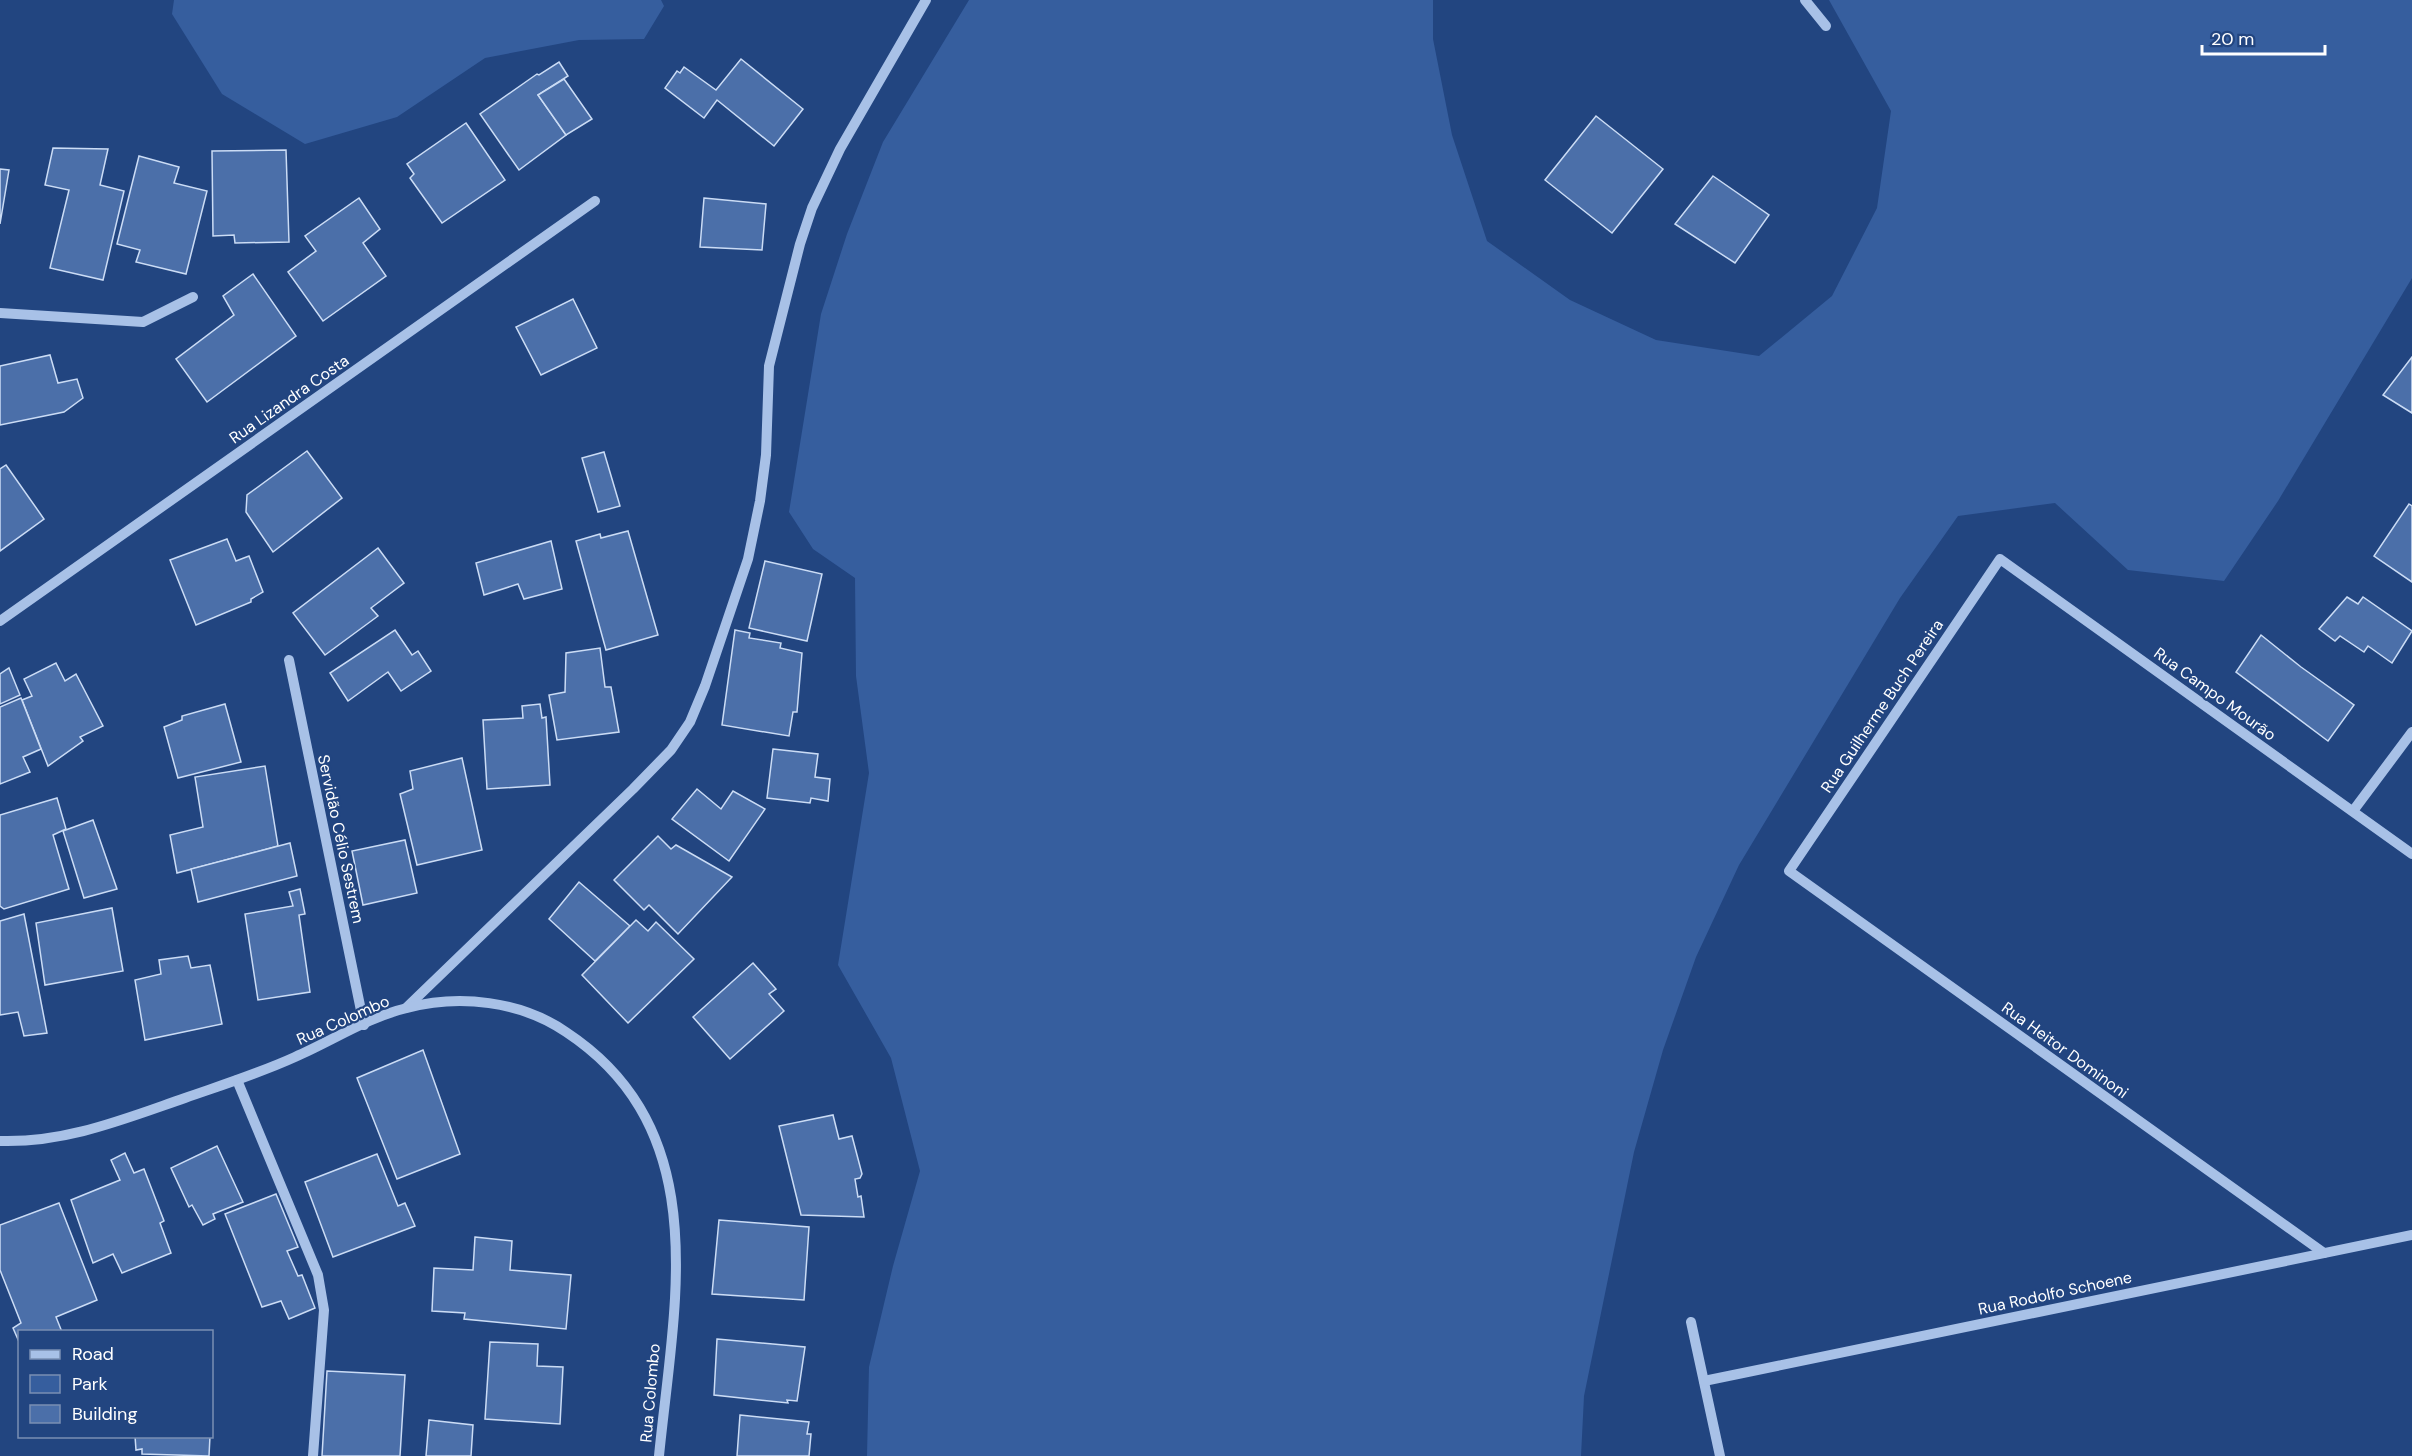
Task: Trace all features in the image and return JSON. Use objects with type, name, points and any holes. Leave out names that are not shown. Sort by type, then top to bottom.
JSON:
[{"type":"street","points":[[406,1008],[633,789],[671,750],[690,722],[705,686],[748,559],[760,501],[766,455],[769,366],[800,244],[812,208],[840,149],[926,0]]},
{"type":"street","points":[[1805,0],[1826,26]]},
{"type":"street","name":"Rua Lizandra Costa","points":[[0,621],[595,201]]},
{"type":"street","points":[[0,313],[143,322],[193,297]]},
{"type":"street","name":"Rua Campo Mourão","points":[[2000,559],[2412,854]]},
{"type":"street","name":"Rua Guilherme Buch Pereira","points":[[1789,871],[2000,559]]},
{"type":"street","name":"Servidão Célio Sestrem","points":[[289,660],[364,1024]]},
{"type":"street","points":[[2353,811],[2412,732]]},
{"type":"street","name":"Rua Heitor Dominoni","points":[[1789,871],[2324,1253]]},
{"type":"street","name":"Rua Colombo","points":[[0,1141],[60,1137],[100,1128],[292,1059],[364,1024],[406,1008],[441,1002],[477,1002],[509,1006],[540,1018],[584,1044],[608,1064],[627,1085],[657,1138],[667,1170],[676,1239],[672,1323],[659,1456]]},
{"type":"street","points":[[237,1080],[318,1275],[324,1310],[313,1456]]},
{"type":"street","name":"Rua Rodolfo Schoene","points":[[1704,1381],[2412,1235]]},
{"type":"street","points":[[1691,1322],[1720,1456]]},
{"type":"green space","points":[[174,0],[661,0],[664,6],[644,39],[579,40],[485,58],[397,117],[305,144],[222,94],[172,14]]},
{"type":"green space","points":[[969,0],[1433,0],[1433,39],[1452,135],[1487,241],[1570,300],[1656,340],[1759,356],[1832,296],[1877,208],[1891,111],[1829,0],[2412,0],[2412,278],[2278,501],[2224,581],[2128,570],[2055,503],[1958,516],[1900,598],[1739,865],[1696,957],[1663,1050],[1634,1152],[1584,1396],[1581,1456],[867,1456],[869,1367],[893,1266],[920,1171],[891,1058],[838,965],[869,773],[856,676],[855,578],[813,549],[789,512],[821,314],[847,234],[883,142]]},
{"type":"building","points":[[741,59],[803,109],[774,146],[717,100],[704,118],[665,88],[677,71],[680,73],[684,67],[716,90]]},
{"type":"building","points":[[559,62],[568,76],[538,95],[566,135],[519,170],[480,114],[537,74],[539,75]]},
{"type":"building","points":[[564,79],[592,119],[566,135],[538,95]]},
{"type":"building","points":[[1596,116],[1663,169],[1612,233],[1545,180]]},
{"type":"building","points":[[466,123],[505,180],[442,223],[410,178],[414,174],[407,164]]},
{"type":"building","points":[[53,148],[108,149],[100,185],[124,191],[103,280],[50,268],[69,190],[45,185]]},
{"type":"building","points":[[286,150],[289,242],[235,243],[234,235],[213,236],[212,151]]},
{"type":"building","points":[[139,156],[179,167],[174,183],[207,191],[186,274],[136,262],[140,250],[117,244]]},
{"type":"building","points":[[0,169],[9,170],[0,224]]},
{"type":"building","points":[[1713,176],[1769,215],[1735,263],[1675,224]]},
{"type":"building","points":[[359,198],[380,229],[363,243],[386,276],[323,321],[288,272],[316,251],[305,236]]},
{"type":"building","points":[[704,198],[766,204],[762,250],[700,247]]},
{"type":"building","points":[[253,274],[296,336],[207,402],[176,359],[234,315],[223,296]]},
{"type":"building","points":[[573,299],[597,348],[541,375],[516,327]]},
{"type":"building","points":[[50,355],[58,383],[77,379],[83,398],[64,412],[0,425],[0,366]]},
{"type":"building","points":[[2412,357],[2412,413],[2383,395]]},
{"type":"building","points":[[307,451],[342,498],[273,552],[246,512],[247,495]]},
{"type":"building","points":[[604,452],[620,506],[598,512],[582,458]]},
{"type":"building","points":[[6,465],[44,519],[0,551],[0,469]]},
{"type":"building","points":[[2409,504],[2412,506],[2412,582],[2374,556]]},
{"type":"building","points":[[628,531],[658,635],[606,650],[576,541],[600,534],[601,538]]},
{"type":"building","points":[[227,539],[236,561],[249,556],[263,592],[251,599],[251,602],[196,625],[170,560]]},
{"type":"building","points":[[551,541],[562,589],[524,599],[518,584],[484,595],[476,563]]},
{"type":"building","points":[[378,548],[404,583],[371,608],[378,616],[325,655],[293,613]]},
{"type":"building","points":[[765,561],[822,574],[807,641],[749,628]]},
{"type":"building","points":[[2347,597],[2358,604],[2363,597],[2412,631],[2392,663],[2368,646],[2364,652],[2340,636],[2335,641],[2319,629]]},
{"type":"building","points":[[395,630],[412,655],[418,651],[431,671],[401,691],[388,672],[348,701],[330,673]]},
{"type":"building","points":[[735,630],[750,633],[749,638],[781,643],[780,648],[802,653],[797,712],[793,712],[789,736],[722,725]]},
{"type":"building","points":[[2261,635],[2354,705],[2328,741],[2236,672]]},
{"type":"building","points":[[600,648],[605,687],[611,687],[619,732],[557,740],[549,695],[565,692],[566,653]]},
{"type":"building","points":[[56,663],[65,681],[76,674],[103,726],[80,737],[83,741],[48,766],[22,700],[32,696],[24,679]]},
{"type":"building","points":[[9,668],[20,695],[0,704],[0,674]]},
{"type":"building","points":[[21,698],[41,749],[23,757],[30,772],[0,784],[0,707]]},
{"type":"building","points":[[225,704],[241,762],[178,778],[164,727],[182,720],[182,716]]},
{"type":"building","points":[[540,704],[542,718],[546,717],[550,785],[487,789],[483,720],[523,718],[522,706]]},
{"type":"building","points":[[773,749],[818,754],[815,777],[830,779],[828,801],[811,798],[810,803],[767,798]]},
{"type":"building","points":[[462,758],[482,850],[417,865],[400,794],[413,789],[410,771]]},
{"type":"building","points":[[265,766],[278,846],[177,873],[170,835],[203,827],[195,777]]},
{"type":"building","points":[[697,789],[721,809],[733,791],[765,809],[729,861],[672,819]]},
{"type":"building","points":[[57,798],[66,829],[53,835],[69,889],[4,909],[0,906],[0,815]]},
{"type":"building","points":[[93,820],[117,889],[84,898],[63,831]]},
{"type":"building","points":[[658,836],[671,849],[676,845],[732,877],[678,934],[649,905],[644,910],[614,880]]},
{"type":"building","points":[[405,840],[417,893],[363,905],[352,851]]},
{"type":"building","points":[[290,843],[297,876],[198,902],[191,869]]},
{"type":"building","points":[[579,882],[630,926],[595,961],[549,919]]},
{"type":"building","points":[[300,889],[305,914],[299,915],[310,992],[258,1000],[245,914],[293,906],[289,892]]},
{"type":"building","points":[[112,908],[123,971],[45,985],[36,923]]},
{"type":"building","points":[[24,914],[47,1033],[24,1036],[18,1012],[0,1015],[0,921]]},
{"type":"building","points":[[636,920],[648,931],[656,922],[694,959],[628,1023],[582,975]]},
{"type":"building","points":[[188,956],[191,968],[210,965],[222,1024],[145,1040],[135,980],[161,974],[159,960]]},
{"type":"building","points":[[753,963],[776,989],[769,994],[784,1011],[730,1059],[693,1017]]},
{"type":"building","points":[[423,1050],[460,1154],[397,1179],[357,1078]]},
{"type":"building","points":[[833,1115],[839,1139],[852,1136],[862,1174],[860,1178],[855,1179],[858,1197],[861,1196],[864,1217],[801,1215],[779,1126]]},
{"type":"building","points":[[217,1146],[243,1202],[213,1214],[215,1219],[203,1225],[192,1205],[189,1207],[171,1168]]},
{"type":"building","points":[[125,1153],[134,1173],[144,1169],[164,1221],[160,1223],[171,1253],[122,1273],[113,1254],[93,1263],[71,1200],[120,1180],[111,1160]]},
{"type":"building","points":[[377,1154],[398,1206],[405,1203],[415,1226],[333,1257],[305,1182]]},
{"type":"building","points":[[276,1194],[298,1247],[287,1251],[298,1276],[302,1275],[315,1308],[289,1319],[281,1301],[262,1307],[225,1214]]},
{"type":"building","points":[[59,1203],[97,1300],[56,1317],[61,1330],[18,1330],[18,1339],[13,1328],[21,1323],[0,1270],[0,1225]]},
{"type":"building","points":[[719,1220],[809,1227],[804,1300],[712,1294]]},
{"type":"building","points":[[475,1237],[512,1241],[510,1270],[571,1275],[566,1329],[464,1319],[465,1313],[432,1311],[434,1268],[473,1270]]},
{"type":"building","points":[[717,1339],[805,1347],[797,1401],[787,1400],[788,1403],[714,1395]]},
{"type":"building","points":[[490,1342],[538,1344],[537,1366],[563,1367],[560,1424],[485,1419]]},
{"type":"building","points":[[327,1371],[405,1375],[400,1456],[322,1456]]},
{"type":"building","points":[[740,1415],[809,1422],[807,1434],[811,1434],[809,1456],[737,1456]]},
{"type":"building","points":[[429,1420],[473,1425],[471,1456],[426,1456]]},
{"type":"building","points":[[135,1438],[210,1438],[209,1456],[142,1454],[142,1449],[136,1450]]}]
